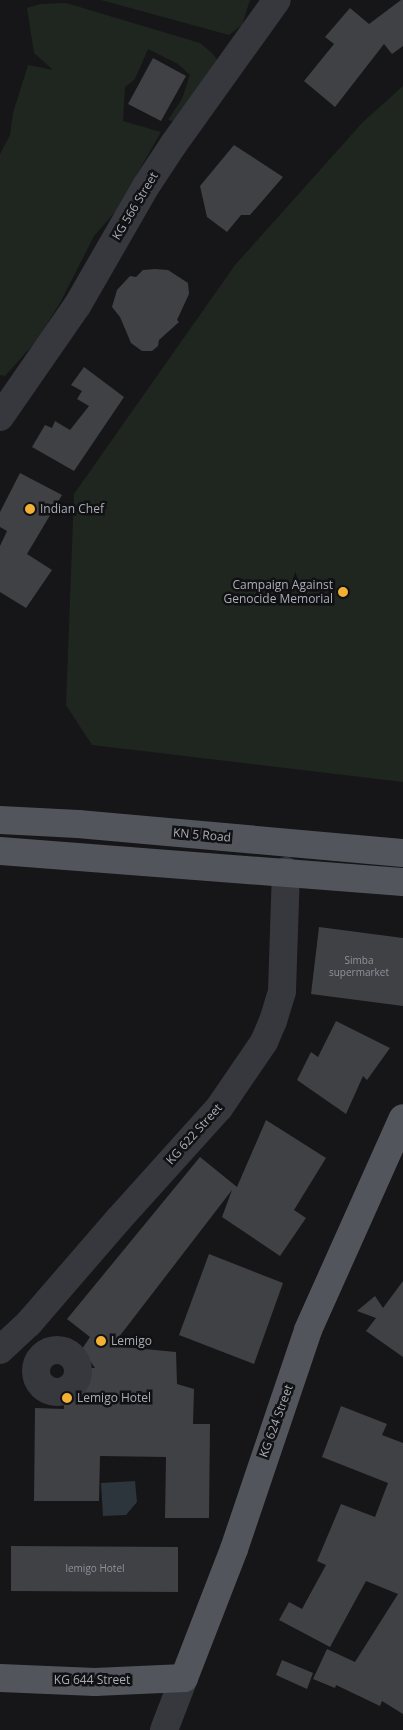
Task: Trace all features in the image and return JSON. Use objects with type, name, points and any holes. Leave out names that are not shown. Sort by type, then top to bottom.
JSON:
[{"type":"main road","name":"KN 5 Road","points":[[0,820],[78,824],[403,853]]},
{"type":"main road","points":[[0,851],[286,871],[403,882]]},
{"type":"main road","name":"KG 624 Street","points":[[184,1678],[234,1548],[308,1330],[396,1150],[403,1118]]},
{"type":"main road","name":"KG 644 Street","points":[[0,1678],[95,1682],[184,1678]]},
{"type":"street","name":"KG 566 Street","points":[[0,417],[77,306],[146,186],[173,145],[277,0]]},
{"type":"street","name":"KG 622 Street","points":[[4,1346],[29,1323],[118,1220],[219,1108],[264,1042],[282,991],[286,871]]},
{"type":"street","points":[[4,1346],[45,1360],[29,1323]]},
{"type":"street","name":"KG 624 Street","points":[[164,1730],[184,1678]]},
{"type":"shaded area","points":[[101,0],[250,0],[242,25],[229,35]]},
{"type":"shaded area","points":[[66,3],[200,43],[213,54],[221,66],[183,123],[168,120],[182,99],[190,75],[178,64],[148,49],[135,79],[125,87],[123,121],[161,132],[116,211],[94,236],[61,301],[38,339],[5,376],[0,375],[0,154],[10,135],[13,113],[28,65],[53,70],[34,53],[27,8],[40,4]]},
{"type":"shaded area","points":[[403,86],[403,782],[92,745],[66,705],[74,494],[235,265],[363,122]]},
{"type":"shaded area","points":[[135,1481],[137,1502],[126,1515],[103,1516],[101,1483]]},
{"type":"building","points":[[403,0],[403,46],[392,54],[384,44],[335,107],[304,81],[334,44],[325,37],[350,8],[369,24]]},
{"type":"building","points":[[153,58],[186,76],[161,121],[128,104]]},
{"type":"building","points":[[234,145],[283,177],[250,215],[241,215],[227,232],[207,217],[200,186]]},
{"type":"building","points":[[143,270],[168,270],[188,283],[189,294],[177,320],[179,322],[159,340],[158,346],[152,351],[142,351],[131,343],[120,317],[112,307],[117,290],[130,276],[136,277]]},
{"type":"building","points":[[84,367],[124,397],[74,471],[32,447],[45,425],[52,428],[55,421],[70,430],[89,406],[77,399],[82,391],[71,385]]},
{"type":"building","points":[[20,473],[62,495],[27,554],[52,570],[26,608],[0,592],[0,546],[7,531],[0,527],[0,512]]},
{"type":"building","points":[[319,927],[403,938],[403,1006],[311,994]]},
{"type":"building","points":[[336,1021],[390,1048],[367,1080],[363,1076],[346,1114],[297,1080],[311,1052],[318,1057]]},
{"type":"building","name":"Lemigo","points":[[266,1120],[326,1158],[294,1210],[306,1218],[280,1256],[222,1217],[232,1190],[112,1346],[176,1352],[177,1384],[194,1389],[193,1424],[210,1424],[209,1518],[165,1518],[166,1457],[100,1456],[99,1501],[34,1501],[35,1408],[64,1409],[64,1368],[95,1368],[82,1349],[90,1337],[67,1319],[200,1157],[237,1187]]},
{"type":"building","points":[[209,1254],[283,1283],[254,1364],[179,1335]]},
{"type":"building","points":[[403,1281],[403,1357],[366,1331],[376,1318],[357,1311],[375,1296],[383,1308]]},
{"type":"building","points":[[341,1406],[387,1424],[382,1435],[403,1443],[403,1714],[382,1701],[380,1706],[336,1685],[335,1688],[313,1679],[327,1649],[355,1662],[398,1594],[366,1581],[330,1647],[279,1620],[289,1602],[302,1609],[326,1565],[317,1561],[341,1504],[375,1517],[388,1483],[322,1457]]},
{"type":"building","points":[[11,1546],[178,1547],[178,1592],[11,1591]]},
{"type":"building","points":[[282,1660],[313,1673],[307,1689],[276,1675]]},
{"type":"place","name":"Indian Chef","points":[[30,509]]},
{"type":"place","name":"Campaign Against Genocide Memorial","points":[[343,592]]},
{"type":"place","name":"Lemigo","points":[[101,1341]]},
{"type":"place","name":"Lemigo Hotel","points":[[67,1398]]}]
